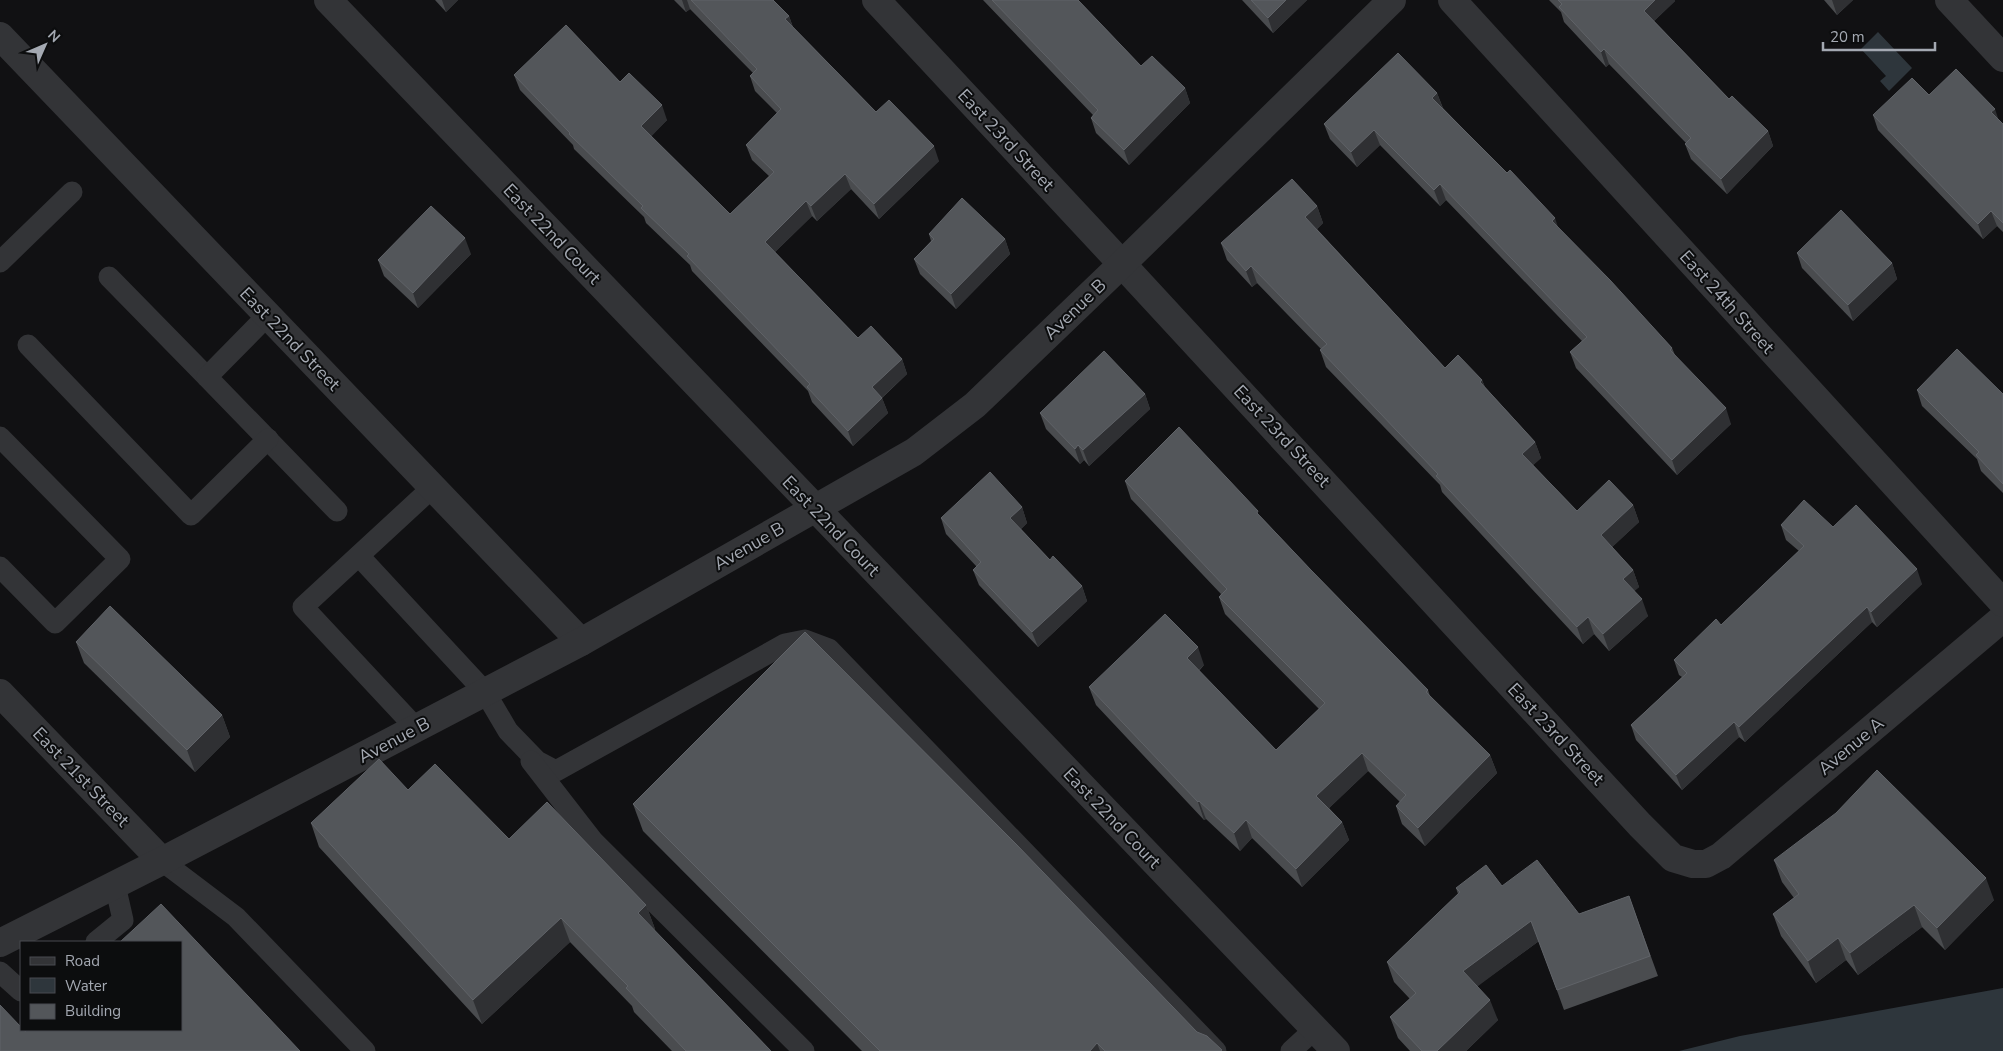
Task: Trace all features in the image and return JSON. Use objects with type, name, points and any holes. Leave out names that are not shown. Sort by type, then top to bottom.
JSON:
[{"type":"street","name":"East 22nd Court","points":[[328,0],[814,509],[1336,1051]]},
{"type":"street","name":"East 23rd Street","points":[[876,0],[1640,825],[1673,858],[1693,864]]},
{"type":"street","name":"Avenue B","points":[[0,943],[162,861],[581,642],[914,452],[975,405],[1392,0]]},
{"type":"street","name":"East 24th Street","points":[[1452,0],[2003,603]]},
{"type":"street","points":[[1949,0],[2003,58]]},
{"type":"street","name":"East 22nd Street","points":[[0,36],[581,642]]},
{"type":"street","name":"Avenue A","points":[[1693,864],[1706,864],[1721,856],[2003,618]]},
{"type":"street","name":"East 21st Street","points":[[0,693],[162,861]]},
{"type":"lane","points":[[0,262],[72,192]]},
{"type":"lane","points":[[109,277],[337,511]]},
{"type":"lane","points":[[207,377],[268,316]]},
{"type":"lane","points":[[28,346],[191,515],[268,439]]},
{"type":"lane","points":[[0,437],[120,559],[55,623],[0,567]]},
{"type":"lane","points":[[416,728],[303,607],[433,487]]},
{"type":"lane","points":[[359,556],[485,692],[508,731],[593,841],[804,1051]]},
{"type":"lane","points":[[508,731],[537,760],[556,771],[785,644],[805,640],[829,649],[1216,1051]]},
{"type":"lane","points":[[162,861],[236,917],[365,1051]]},
{"type":"lane","points":[[97,941],[124,920],[115,885]]},
{"type":"lane","points":[[0,972],[20,990]]},
{"type":"lane","points":[[1291,1051],[1315,1029]]},
{"type":"water","points":[[1878,32],[1912,68],[1889,91],[1880,81],[1886,76],[1861,49]]},
{"type":"water","points":[[2003,988],[2003,1051],[1679,1051],[1740,1036]]},
{"type":"building","points":[[691,0],[773,0],[789,16],[785,19],[876,112],[889,100],[934,146],[874,204],[845,174],[811,206],[806,201],[765,242],[858,338],[871,326],[902,359],[872,387],[882,398],[848,431],[807,387],[810,384],[687,256],[689,254],[641,208],[643,206],[569,134],[514,75],[566,25],[620,82],[629,73],[662,105],[641,126],[730,214],[774,172],[746,145],[781,109],[750,76],[757,69]]},
{"type":"building","points":[[992,0],[1078,0],[1141,66],[1152,56],[1185,88],[1124,150],[1091,118],[1098,110]]},
{"type":"building","points":[[1251,0],[1286,0],[1268,18]]},
{"type":"building","points":[[1558,0],[1655,0],[1644,11],[1729,99],[1732,96],[1768,131],[1721,179],[1685,144],[1691,138],[1604,49],[1601,52],[1559,7],[1562,4]]},
{"type":"building","points":[[1398,53],[1437,93],[1432,98],[1507,173],[1510,170],[1555,218],[1552,221],[1610,280],[1672,348],[1670,350],[1726,408],[1672,460],[1570,352],[1587,337],[1440,184],[1434,190],[1374,130],[1351,152],[1324,124]]},
{"type":"building","points":[[1956,69],[1995,109],[1991,112],[2003,124],[2003,223],[1991,211],[1978,224],[1873,115],[1912,78],[1929,95]]},
{"type":"building","points":[[1292,179],[1317,206],[1305,217],[1445,368],[1458,355],[1482,380],[1480,382],[1535,442],[1522,454],[1577,511],[1609,480],[1633,505],[1601,535],[1633,570],[1623,579],[1642,599],[1603,634],[1588,617],[1577,627],[1436,476],[1438,474],[1320,350],[1327,344],[1251,266],[1246,271],[1221,243]]},
{"type":"building","points":[[962,198],[1005,239],[951,294],[914,259],[934,239],[929,234]]},
{"type":"building","points":[[431,206],[465,238],[413,293],[378,260]]},
{"type":"building","points":[[1841,210],[1892,263],[1848,305],[1797,253]]},
{"type":"building","points":[[1957,349],[2003,394],[2003,484],[1976,455],[1979,452],[1917,390]]},
{"type":"building","points":[[1104,351],[1145,394],[1083,450],[1078,445],[1075,449],[1040,413]]},
{"type":"building","points":[[1179,427],[1258,511],[1257,513],[1428,690],[1426,692],[1490,755],[1418,828],[1396,806],[1406,795],[1362,753],[1316,796],[1342,822],[1296,869],[1246,820],[1234,833],[1198,802],[1089,687],[1165,614],[1198,647],[1187,658],[1276,750],[1325,703],[1219,597],[1227,589],[1125,481]]},
{"type":"building","points":[[990,472],[1022,507],[1010,518],[1050,560],[1053,556],[1082,586],[1032,632],[973,570],[981,562],[941,518]]},
{"type":"building","points":[[1804,500],[1833,527],[1856,505],[1917,569],[1871,612],[1867,607],[1739,727],[1734,722],[1676,775],[1631,725],[1687,673],[1674,660],[1716,619],[1721,625],[1804,546],[1781,525]]},
{"type":"building","points":[[110,606],[222,715],[187,750],[76,642]]},
{"type":"building","points":[[805,632],[1016,844],[1197,1032],[1207,1036],[1221,1051],[1105,1051],[1097,1043],[1090,1051],[880,1051],[633,804]]},
{"type":"building","points":[[379,759],[408,790],[435,764],[509,839],[547,802],[646,905],[638,913],[771,1051],[686,1051],[626,988],[628,986],[561,918],[473,1000],[311,823]]},
{"type":"building","points":[[1877,770],[1986,878],[1937,928],[1914,905],[1850,953],[1838,938],[1808,961],[1773,914],[1799,894],[1774,860],[1836,813]]},
{"type":"building","points":[[1537,860],[1579,914],[1629,896],[1650,956],[1557,990],[1531,921],[1463,971],[1490,1000],[1437,1051],[1422,1051],[1390,1017],[1416,993],[1387,962],[1460,892],[1456,888],[1486,865],[1502,886]]},
{"type":"building","points":[[161,904],[300,1051],[0,1051],[0,1005],[20,1026],[20,1031],[25,1032],[182,1031],[182,941],[121,941]]}]
